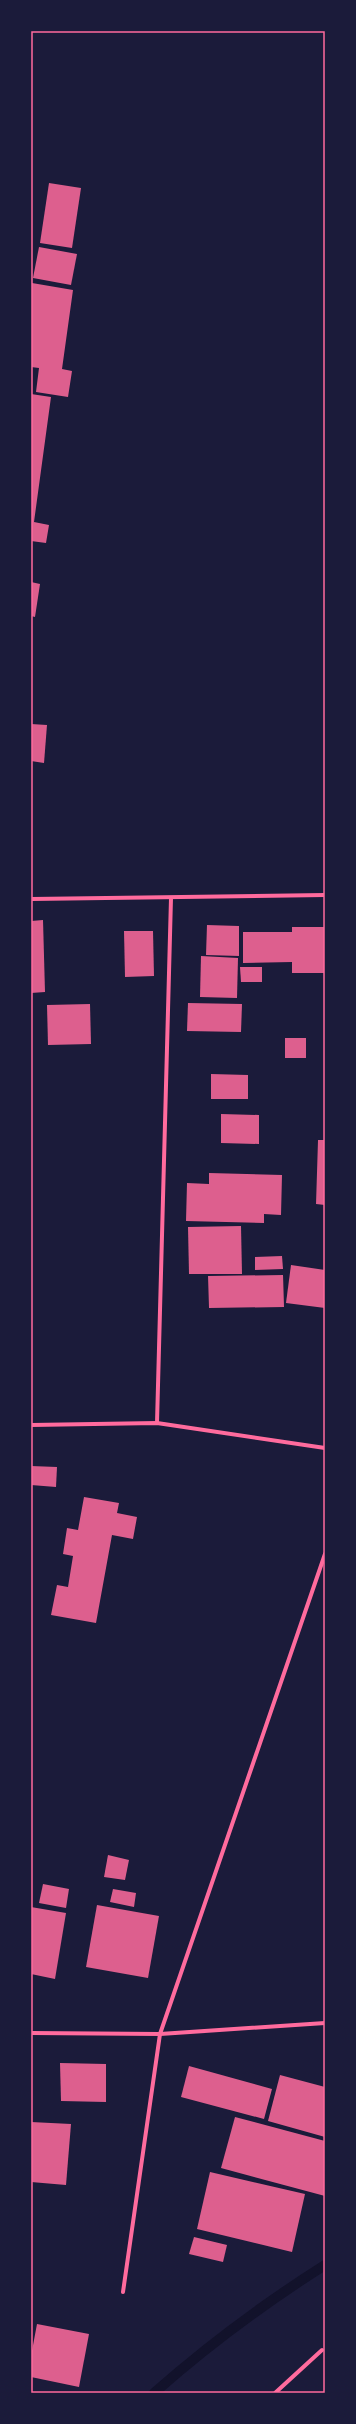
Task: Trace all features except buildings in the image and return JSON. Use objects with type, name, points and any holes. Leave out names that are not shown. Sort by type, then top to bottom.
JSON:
[{"type":"street","points":[[31,899],[325,895]]},
{"type":"street","points":[[157,1423],[171,898]]},
{"type":"street","points":[[31,1425],[157,1423],[325,1448]]},
{"type":"street","points":[[123,2292],[160,2034],[325,1554]]},
{"type":"street","points":[[31,2033],[160,2034],[325,2023]]},
{"type":"street","points":[[275,2393],[322,2350]]},
{"type":"waterway","points":[[154,2393],[237,2326],[280,2294],[325,2265]]}]
